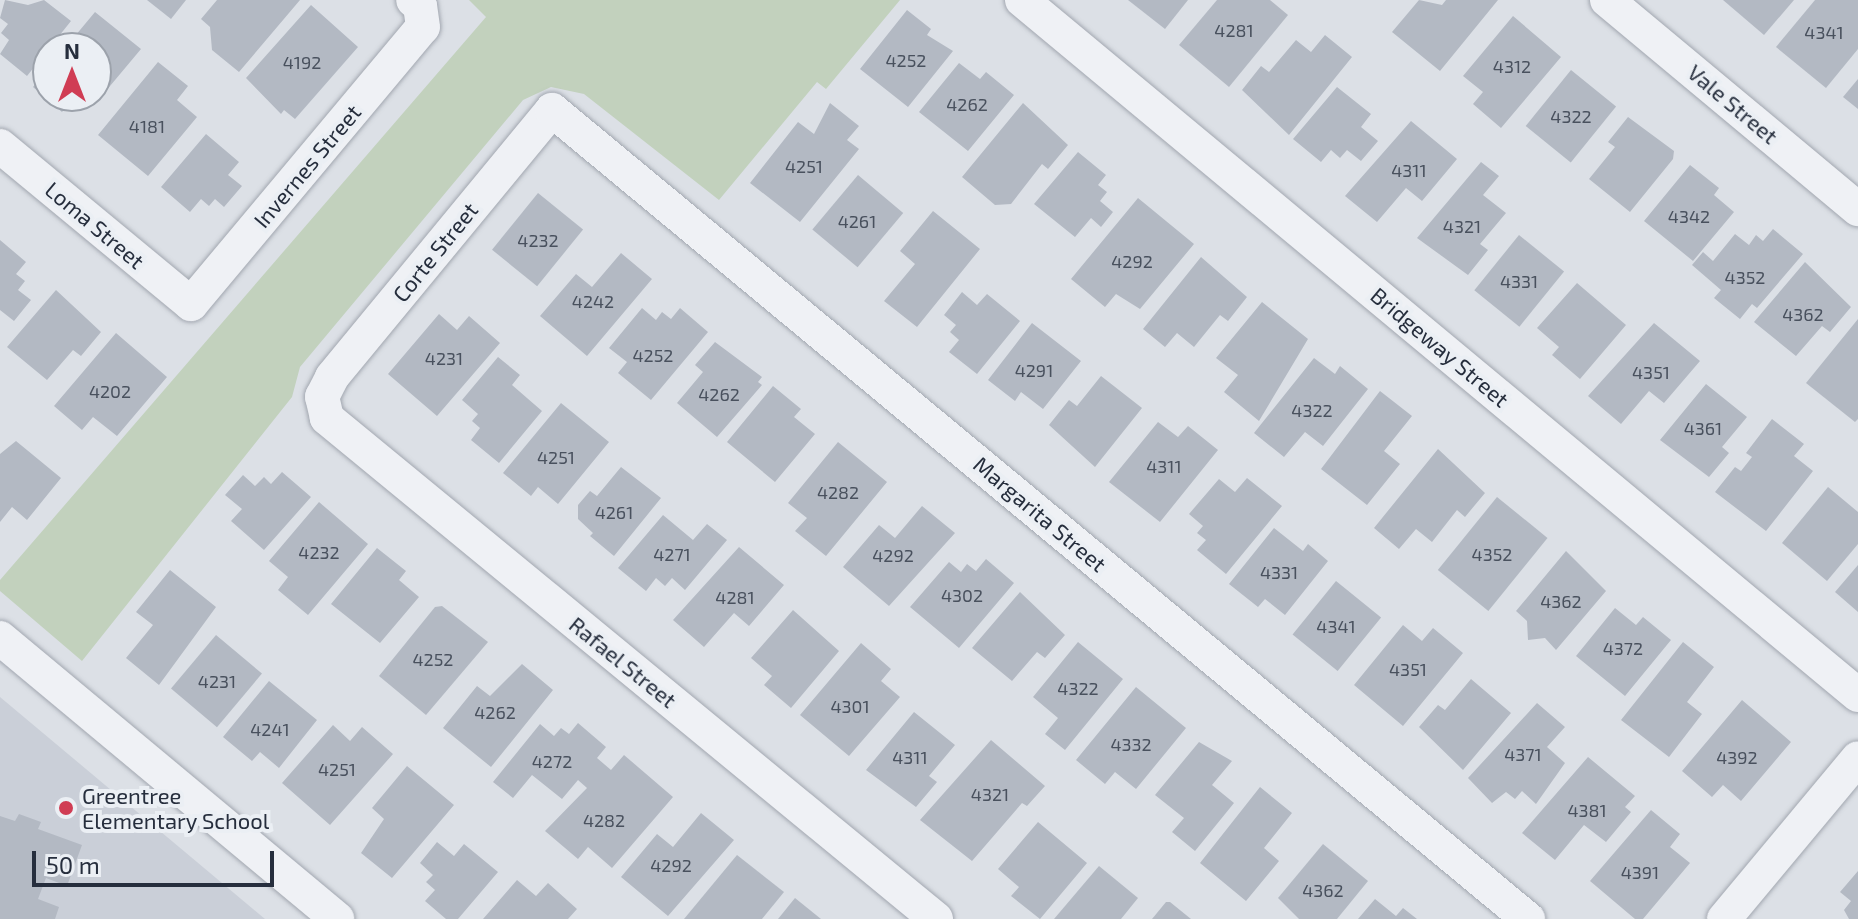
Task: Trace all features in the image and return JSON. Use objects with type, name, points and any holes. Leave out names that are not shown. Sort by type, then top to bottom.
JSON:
[{"type":"street","name":"Bridgeway Street","points":[[1022,0],[1858,695]]},
{"type":"street","name":"Vale Street","points":[[1607,0],[1858,209]]},
{"type":"street","name":"Invernes Street","points":[[191,304],[418,14]]},
{"type":"street","name":"Corte Street","points":[[322,397],[332,377],[552,110]]},
{"type":"street","name":"Margarita Street","points":[[552,110],[1528,919]]},
{"type":"street","name":"Loma Street","points":[[0,146],[191,304]]},
{"type":"street","name":"Rafael Street","points":[[322,397],[327,418],[936,919]]},
{"type":"street","points":[[0,638],[337,919]]},
{"type":"street","points":[[1730,917],[1858,758]]},
{"type":"shaded area","name":"Greentree Elementary School","points":[[0,697],[265,919],[0,919]]},
{"type":"green space","points":[[469,0],[900,0],[826,89],[817,82],[719,200],[584,94],[551,87],[523,100],[300,367],[292,397],[82,661],[0,591],[0,580],[486,17]]},
{"type":"building","points":[[5,0],[28,5],[44,0],[71,21],[62,32],[32,32],[32,70],[27,76],[0,54],[9,40],[1,33],[8,24],[0,18]]},
{"type":"building","points":[[147,0],[186,0],[171,19]]},
{"type":"building","points":[[217,0],[300,0],[239,72],[212,50],[210,27],[201,19]]},
{"type":"building","points":[[1128,0],[1188,0],[1165,29]]},
{"type":"building","points":[[1217,0],[1270,0],[1288,15],[1229,87],[1179,45]]},
{"type":"building","points":[[1419,0],[1442,5],[1446,0],[1498,0],[1440,71],[1392,32]]},
{"type":"building","points":[[1723,0],[1794,0],[1764,35]]},
{"type":"building","points":[[1815,0],[1858,0],[1858,49],[1826,88],[1776,47]]},
{"type":"building","points":[[311,5],[358,47],[295,119],[284,110],[281,114],[246,78]]},
{"type":"building","points":[[907,10],[931,29],[927,35],[953,51],[908,107],[860,69]]},
{"type":"building","points":[[95,12],[141,49],[112,84],[112,32],[78,32]]},
{"type":"building","points":[[1513,16],[1561,57],[1501,128],[1473,104],[1483,92],[1463,76]]},
{"type":"building","points":[[1325,35],[1352,57],[1289,135],[1242,90],[1261,66],[1269,72],[1296,40],[1311,52]]},
{"type":"building","points":[[158,62],[188,86],[177,100],[197,117],[148,176],[98,135]]},
{"type":"building","points":[[959,63],[980,79],[986,72],[1014,95],[968,151],[919,112]]},
{"type":"building","points":[[1571,70],[1616,107],[1571,162],[1526,126]]},
{"type":"building","points":[[1858,79],[1858,109],[1843,97]]},
{"type":"building","points":[[1337,87],[1371,114],[1361,127],[1378,141],[1361,161],[1347,150],[1340,158],[1331,150],[1321,162],[1293,139]]},
{"type":"building","points":[[830,103],[859,126],[847,140],[859,149],[800,222],[750,183],[798,122],[814,134]]},
{"type":"building","points":[[1023,103],[1068,145],[1048,169],[1042,164],[1011,204],[995,205],[962,177]]},
{"type":"building","points":[[1628,117],[1674,151],[1673,159],[1630,212],[1589,179],[1615,147],[1608,142]]},
{"type":"building","points":[[1411,121],[1457,159],[1422,201],[1406,188],[1377,222],[1345,196]]},
{"type":"building","points":[[206,134],[239,162],[228,175],[242,186],[224,207],[215,199],[209,206],[201,199],[190,212],[161,187]]},
{"type":"building","points":[[1078,152],[1106,175],[1098,185],[1107,192],[1100,201],[1113,212],[1101,227],[1091,218],[1075,237],[1034,204]]},
{"type":"building","points":[[1481,162],[1499,176],[1483,195],[1506,213],[1480,244],[1488,250],[1468,275],[1417,238]]},
{"type":"building","points":[[1690,165],[1719,188],[1714,195],[1734,212],[1693,261],[1644,221]]},
{"type":"building","points":[[858,175],[903,213],[858,267],[812,229]]},
{"type":"building","points":[[538,193],[583,230],[537,286],[492,250]]},
{"type":"building","points":[[1138,198],[1194,244],[1140,309],[1116,294],[1105,307],[1071,279]]},
{"type":"building","points":[[933,211],[980,249],[917,327],[884,301],[915,264],[900,251]]},
{"type":"building","points":[[1773,229],[1803,254],[1757,308],[1752,304],[1740,319],[1714,298],[1721,290],[1692,265],[1703,252],[1713,261],[1735,234],[1749,245],[1756,235],[1763,241]]},
{"type":"building","points":[[1519,235],[1564,272],[1519,327],[1474,290]]},
{"type":"building","points":[[0,240],[26,262],[16,274],[25,281],[18,290],[31,300],[14,321],[0,310]]},
{"type":"building","points":[[621,253],[652,279],[587,356],[540,316],[576,274],[592,287]]},
{"type":"building","points":[[1201,257],[1247,297],[1228,321],[1220,315],[1194,347],[1177,333],[1165,347],[1143,329]]},
{"type":"building","points":[[1805,262],[1851,307],[1830,332],[1822,326],[1796,356],[1754,322]]},
{"type":"building","points":[[1577,283],[1626,325],[1580,379],[1552,355],[1559,347],[1537,328]]},
{"type":"building","points":[[56,290],[101,332],[81,356],[73,350],[47,380],[7,347]]},
{"type":"building","points":[[962,292],[977,305],[987,294],[1020,321],[977,374],[949,352],[959,340],[950,332],[956,325],[944,315]]},
{"type":"building","points":[[1262,302],[1308,339],[1259,421],[1224,392],[1238,375],[1216,358]]},
{"type":"building","points":[[642,308],[656,320],[662,312],[671,319],[680,308],[708,332],[651,400],[618,373],[627,362],[609,348]]},
{"type":"building","points":[[439,314],[457,330],[469,316],[500,343],[437,416],[388,374]]},
{"type":"building","points":[[1858,319],[1858,419],[1855,422],[1806,383]]},
{"type":"building","points":[[1032,323],[1081,361],[1043,409],[1021,392],[1015,401],[988,380]]},
{"type":"building","points":[[1654,323],[1700,361],[1664,403],[1649,391],[1621,424],[1588,396]]},
{"type":"building","points":[[116,333],[167,377],[117,436],[93,417],[82,430],[54,406]]},
{"type":"building","points":[[715,342],[762,377],[758,382],[762,385],[717,437],[677,403],[703,372],[695,365]]},
{"type":"building","points":[[498,357],[520,375],[512,385],[542,411],[499,463],[471,440],[480,428],[472,421],[478,414],[462,400]]},
{"type":"building","points":[[1314,358],[1335,374],[1340,366],[1368,389],[1323,446],[1305,432],[1284,457],[1254,433]]},
{"type":"building","points":[[1101,376],[1142,408],[1095,467],[1049,425],[1069,400],[1077,406]]},
{"type":"building","points":[[1706,384],[1747,417],[1722,447],[1729,453],[1709,477],[1660,440]]},
{"type":"building","points":[[773,386],[801,409],[794,417],[815,434],[775,482],[727,442]]},
{"type":"building","points":[[1380,391],[1412,416],[1384,451],[1400,464],[1367,505],[1321,469]]},
{"type":"building","points":[[561,403],[609,442],[558,504],[538,487],[531,496],[503,473]]},
{"type":"building","points":[[1772,419],[1804,444],[1794,456],[1813,471],[1766,531],[1715,492],[1735,467],[1741,471],[1752,457],[1746,453]]},
{"type":"building","points":[[1158,422],[1178,437],[1188,426],[1218,450],[1160,522],[1109,482]]},
{"type":"building","points":[[16,441],[61,478],[27,520],[12,507],[0,522],[0,454]]},
{"type":"building","points":[[838,442],[887,482],[826,556],[795,531],[807,518],[788,503]]},
{"type":"building","points":[[1438,449],[1485,493],[1465,517],[1457,510],[1432,542],[1416,529],[1399,549],[1374,528]]},
{"type":"building","points":[[621,467],[661,498],[614,556],[590,536],[593,533],[578,519],[578,505],[590,491],[597,496]]},
{"type":"building","points":[[282,472],[311,497],[264,550],[231,521],[242,509],[225,495],[243,475],[255,486],[264,477],[271,484]]},
{"type":"building","points":[[1247,478],[1282,506],[1226,574],[1197,550],[1206,540],[1197,533],[1203,526],[1189,514],[1219,479],[1235,492]]},
{"type":"building","points":[[1828,487],[1858,512],[1858,544],[1827,581],[1782,543]]},
{"type":"building","points":[[1497,497],[1548,538],[1488,611],[1438,570]]},
{"type":"building","points":[[319,502],[368,544],[308,615],[278,590],[288,577],[269,561]]},
{"type":"building","points":[[922,506],[955,533],[889,606],[843,567],[879,525],[895,538]]},
{"type":"building","points":[[663,515],[693,540],[707,524],[727,540],[685,590],[672,578],[665,586],[656,578],[646,591],[618,568]]},
{"type":"building","points":[[1274,528],[1303,551],[1308,544],[1328,561],[1285,615],[1265,599],[1258,607],[1229,584]]},
{"type":"building","points":[[739,547],[784,585],[749,626],[734,613],[704,647],[673,620]]},
{"type":"building","points":[[377,548],[406,571],[399,580],[419,597],[380,643],[331,604]]},
{"type":"building","points":[[1566,551],[1606,591],[1556,650],[1545,638],[1528,640],[1527,621],[1516,611]]},
{"type":"building","points":[[986,559],[1014,583],[959,648],[910,607],[949,562],[961,572],[967,564],[976,571]]},
{"type":"building","points":[[1858,565],[1858,612],[1835,592]]},
{"type":"building","points":[[170,570],[216,607],[159,685],[126,658],[153,625],[136,612]]},
{"type":"building","points":[[1336,581],[1381,618],[1338,671],[1293,635]]},
{"type":"building","points":[[1020,592],[1065,635],[1045,658],[1037,652],[1012,681],[972,648]]},
{"type":"building","points":[[442,606],[488,642],[426,715],[379,676],[435,607]]},
{"type":"building","points":[[1615,608],[1636,625],[1643,617],[1671,640],[1625,696],[1576,656]]},
{"type":"building","points":[[793,610],[839,651],[791,708],[764,685],[772,676],[751,658]]},
{"type":"building","points":[[1403,625],[1422,641],[1433,628],[1463,653],[1403,726],[1354,685]]},
{"type":"building","points":[[216,635],[262,674],[217,727],[171,689]]},
{"type":"building","points":[[1078,642],[1123,679],[1065,750],[1045,734],[1058,718],[1033,697]]},
{"type":"building","points":[[1683,642],[1714,667],[1687,702],[1702,714],[1669,757],[1621,720]]},
{"type":"building","points":[[861,643],[891,669],[881,681],[900,697],[849,756],[800,715]]},
{"type":"building","points":[[522,664],[553,690],[491,767],[443,728],[477,686],[490,696]]},
{"type":"building","points":[[1471,679],[1511,713],[1463,770],[1419,727],[1438,705],[1445,710]]},
{"type":"building","points":[[269,681],[317,720],[279,768],[260,752],[252,761],[223,737]]},
{"type":"building","points":[[1136,687],[1186,728],[1136,789],[1115,772],[1105,784],[1076,760]]},
{"type":"building","points":[[1742,700],[1791,742],[1741,801],[1723,785],[1712,797],[1682,771]]},
{"type":"building","points":[[1537,703],[1565,727],[1547,747],[1565,763],[1536,804],[1522,791],[1515,799],[1506,792],[1492,803],[1468,778]]},
{"type":"building","points":[[914,712],[955,745],[929,776],[937,782],[916,807],[866,770]]},
{"type":"building","points":[[578,723],[606,747],[597,758],[611,770],[624,755],[673,797],[612,868],[588,847],[578,859],[545,831],[587,788],[578,780],[562,799],[532,775],[513,798],[493,782],[540,724],[554,736],[561,728],[569,734]]},
{"type":"building","points":[[333,725],[350,741],[362,727],[393,754],[330,825],[282,783]]},
{"type":"building","points":[[991,740],[1045,786],[1027,806],[1022,803],[972,861],[920,820]]},
{"type":"building","points":[[1199,742],[1232,761],[1212,785],[1234,803],[1195,851],[1172,832],[1184,818],[1155,795]]},
{"type":"building","points":[[1588,757],[1635,796],[1625,807],[1631,812],[1606,842],[1584,825],[1555,860],[1522,833]]},
{"type":"building","points":[[407,766],[454,805],[392,878],[361,853],[384,819],[372,808]]},
{"type":"building","points":[[1260,787],[1292,813],[1264,848],[1279,861],[1246,901],[1200,863]]},
{"type":"building","points":[[1651,810],[1680,834],[1670,847],[1690,863],[1643,919],[1635,919],[1590,881]]},
{"type":"building","points":[[701,813],[734,840],[668,916],[621,877],[657,834],[673,847]]},
{"type":"building","points":[[19,814],[41,822],[38,829],[82,845],[67,886],[46,878],[38,899],[59,907],[55,919],[0,919],[0,816],[15,821]]},
{"type":"building","points":[[1038,822],[1087,863],[1040,919],[1011,896],[1019,887],[998,869]]},
{"type":"building","points":[[437,842],[454,856],[464,844],[498,872],[458,919],[446,919],[425,901],[435,890],[426,882],[433,875],[420,863]]},
{"type":"building","points":[[1323,844],[1368,881],[1337,919],[1299,919],[1278,898]]},
{"type":"building","points":[[737,855],[784,892],[762,919],[684,919]]},
{"type":"building","points":[[1099,866],[1138,898],[1121,919],[1054,919]]},
{"type":"building","points":[[1858,871],[1858,919],[1849,919],[1844,910],[1851,901],[1840,892]]},
{"type":"building","points":[[517,880],[536,896],[548,883],[577,909],[568,919],[483,919]]},
{"type":"building","points":[[795,898],[821,919],[778,919]]},
{"type":"building","points":[[1375,899],[1396,916],[1403,908],[1417,919],[1358,919]]},
{"type":"building","points":[[1166,902],[1170,902],[1191,919],[1152,919]]},
{"type":"place","name":"Greentree Elementary School","points":[[66,808]]}]
